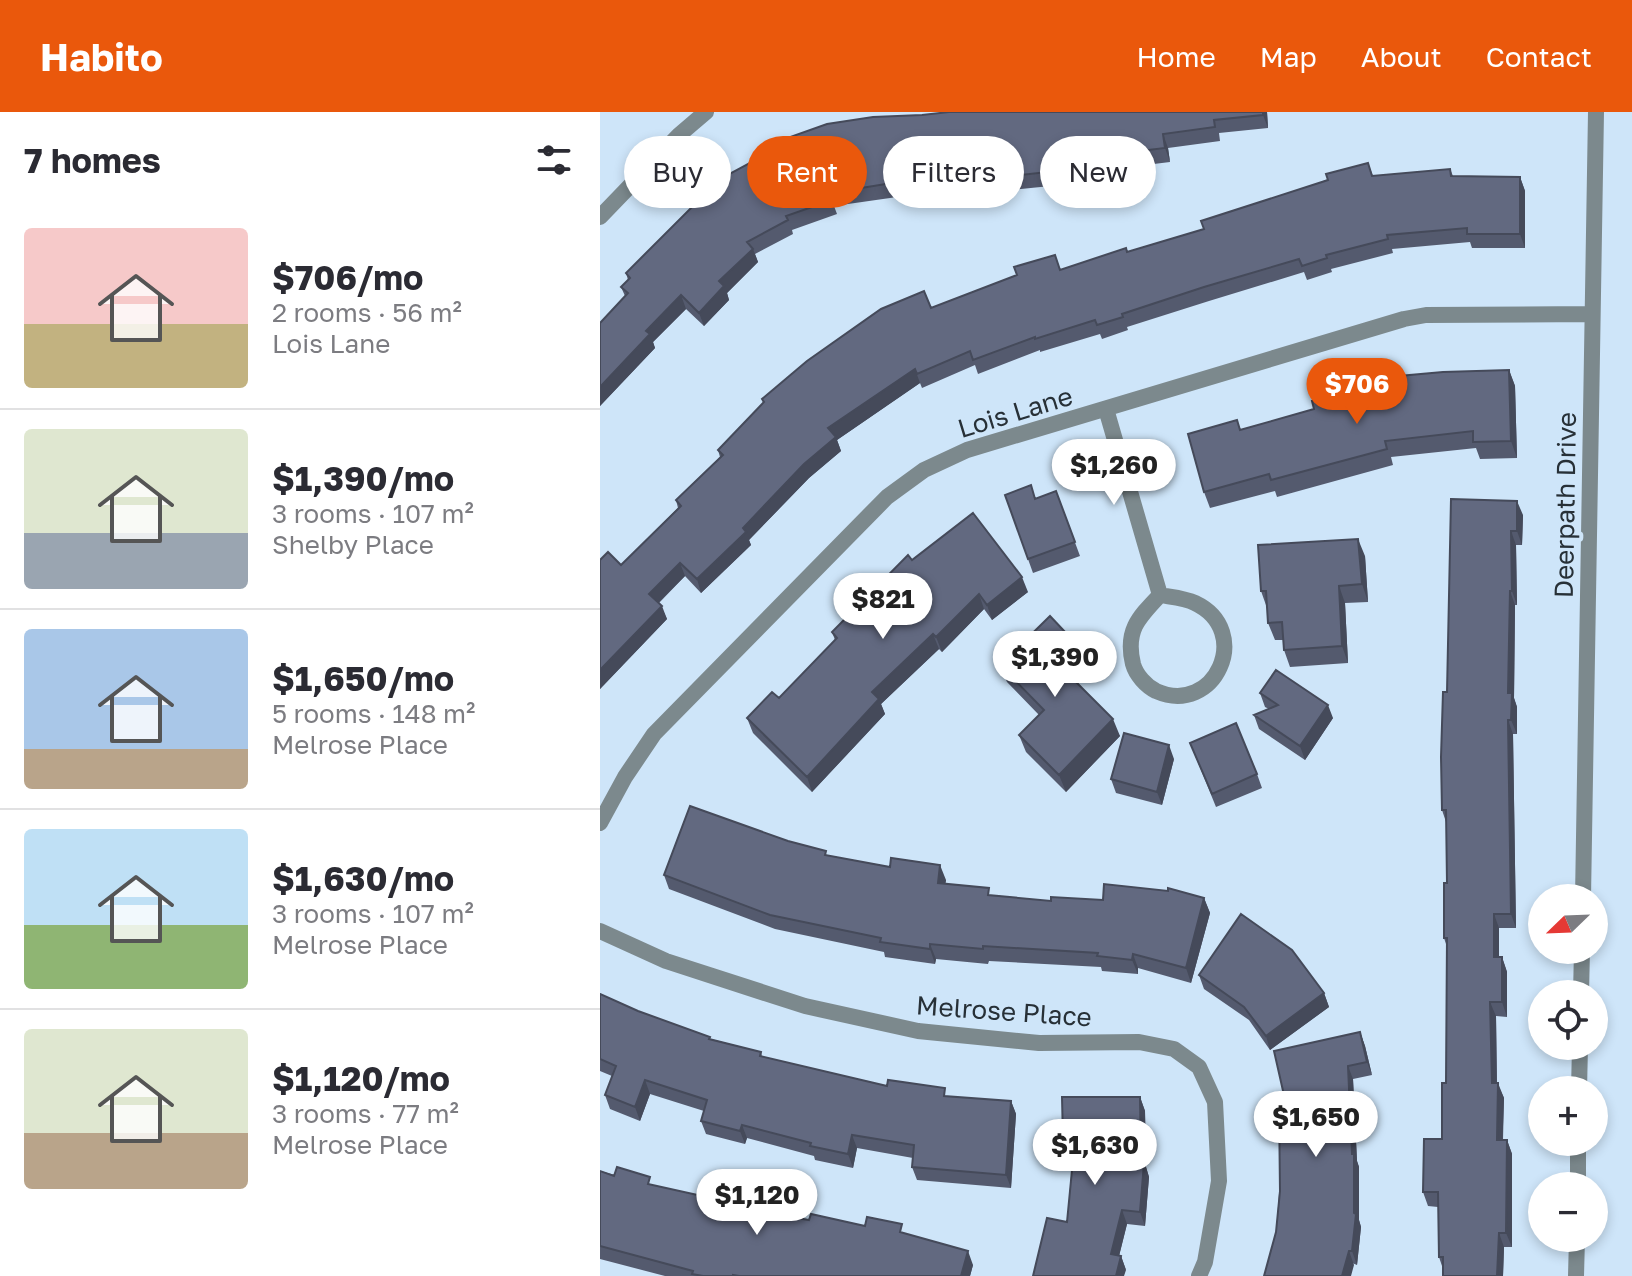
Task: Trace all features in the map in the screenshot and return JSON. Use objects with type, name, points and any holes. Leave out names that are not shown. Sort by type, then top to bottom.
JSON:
[{"type":"street","points":[[600,217],[679,135],[706,112]]},
{"type":"street","name":"Deerpath Drive","points":[[1583,884],[1596,112]]},
{"type":"street","name":"Lois Lane","points":[[600,823],[625,777],[654,734],[887,497],[924,470],[967,450],[1426,315],[1592,314]]},
{"type":"street","points":[[1106,409],[1160,595]]},
{"type":"street","points":[[1160,595],[1196,603],[1213,615],[1222,629],[1225,650],[1217,675],[1205,687],[1182,696],[1170,696],[1154,690],[1134,670],[1129,646],[1132,630],[1160,595]]},
{"type":"street","name":"Melrose Place","points":[[600,931],[666,961],[805,1006],[918,1031],[1039,1043],[1139,1042],[1174,1049],[1199,1067],[1215,1102],[1219,1181],[1205,1262],[1199,1276]]},
{"type":"street","points":[[1576,1276],[1577,1252]]},
{"type":"building","points":[[949,112],[1263,112],[1263,115],[1214,120],[1215,127],[1163,134],[1165,148],[1156,149],[1156,136],[1040,136],[1040,173],[1024,175],[1024,136],[883,136],[883,184],[867,187],[867,136],[793,136],[827,124],[873,117]]},
{"type":"building","points":[[1368,163],[1372,176],[1450,169],[1451,176],[1520,177],[1520,234],[1467,234],[1467,228],[1387,235],[1388,239],[1326,255],[1327,258],[1302,266],[1299,259],[1204,287],[1097,325],[1095,320],[1035,337],[973,360],[970,351],[917,374],[915,369],[828,428],[836,437],[804,464],[743,528],[746,532],[697,579],[680,563],[649,594],[662,606],[600,670],[600,560],[608,552],[621,565],[681,506],[676,500],[723,455],[718,450],[764,402],[762,399],[807,361],[881,309],[924,291],[931,308],[1017,275],[1014,267],[1055,255],[1060,270],[1126,248],[1127,252],[1204,229],[1201,221],[1328,180],[1326,174]]},
{"type":"building","points":[[747,165],[747,208],[809,208],[786,216],[788,220],[747,242],[753,249],[719,281],[724,286],[699,313],[681,295],[646,331],[650,334],[600,387],[600,323],[628,293],[621,287],[630,278],[626,273],[691,208],[731,208],[731,173]]},
{"type":"building","points":[[1509,370],[1511,441],[1473,442],[1473,431],[1385,441],[1387,449],[1271,480],[1269,474],[1204,492],[1188,434],[1237,420],[1240,430],[1314,409],[1312,401],[1388,380],[1388,377]]},
{"type":"building","points":[[1031,485],[1035,499],[1056,491],[1075,542],[1028,559],[1005,495]]},
{"type":"building","points":[[1451,499],[1517,501],[1517,531],[1511,531],[1508,693],[1512,693],[1511,720],[1508,720],[1511,914],[1494,914],[1494,957],[1502,957],[1502,1002],[1490,1002],[1492,1083],[1498,1083],[1497,1140],[1507,1140],[1506,1233],[1499,1233],[1497,1276],[1443,1276],[1443,1257],[1439,1257],[1438,1192],[1423,1192],[1424,1139],[1442,1139],[1442,1083],[1446,1083],[1446,810],[1442,810],[1441,757],[1443,692],[1447,692]]},
{"type":"building","points":[[973,513],[1022,577],[987,605],[979,594],[936,637],[933,634],[872,692],[879,699],[807,777],[747,718],[772,692],[779,698],[837,638],[832,632],[908,555],[912,560]]},
{"type":"building","points":[[1358,539],[1362,584],[1339,586],[1342,646],[1284,650],[1282,622],[1268,623],[1266,591],[1261,591],[1258,545]]},
{"type":"building","points":[[1050,616],[1067,634],[1056,646],[1074,664],[1066,672],[1113,719],[1059,775],[1019,735],[1044,710],[1000,665]]},
{"type":"building","points":[[1276,670],[1328,705],[1300,746],[1254,715],[1278,705],[1260,693]]},
{"type":"building","points":[[1236,723],[1257,774],[1212,794],[1190,743]]},
{"type":"building","points":[[1124,733],[1169,745],[1157,792],[1111,779]]},
{"type":"building","points":[[690,806],[788,841],[826,851],[825,855],[890,867],[891,858],[940,865],[938,883],[989,888],[988,895],[1051,901],[1051,897],[1103,900],[1104,884],[1168,891],[1168,888],[1204,898],[1186,968],[1133,954],[1132,960],[1097,956],[1098,953],[930,944],[930,949],[880,942],[881,938],[770,915],[664,875]]},
{"type":"building","points":[[1241,914],[1292,950],[1324,993],[1266,1036],[1244,1007],[1199,975]]},
{"type":"building","points":[[600,994],[709,1039],[761,1052],[760,1056],[887,1086],[888,1080],[945,1088],[944,1096],[1011,1101],[1006,1175],[912,1167],[914,1145],[852,1135],[848,1154],[742,1125],[740,1131],[701,1121],[707,1100],[645,1080],[635,1107],[605,1095],[616,1066],[600,1059]]},
{"type":"building","points":[[1360,1032],[1367,1062],[1348,1066],[1356,1214],[1352,1251],[1349,1251],[1342,1276],[1264,1276],[1276,1232],[1280,1191],[1279,1104],[1286,1104],[1274,1051]]},
{"type":"building","points":[[1062,1097],[1140,1097],[1141,1163],[1144,1163],[1140,1212],[1122,1210],[1111,1254],[1121,1256],[1116,1276],[1033,1276],[1047,1218],[1067,1222],[1075,1139],[1063,1139]]},
{"type":"building","points":[[617,1167],[650,1177],[648,1184],[747,1206],[746,1209],[809,1220],[811,1214],[865,1226],[867,1217],[902,1224],[900,1232],[968,1251],[961,1276],[692,1274],[693,1271],[600,1246],[600,1171],[614,1176]]}]
